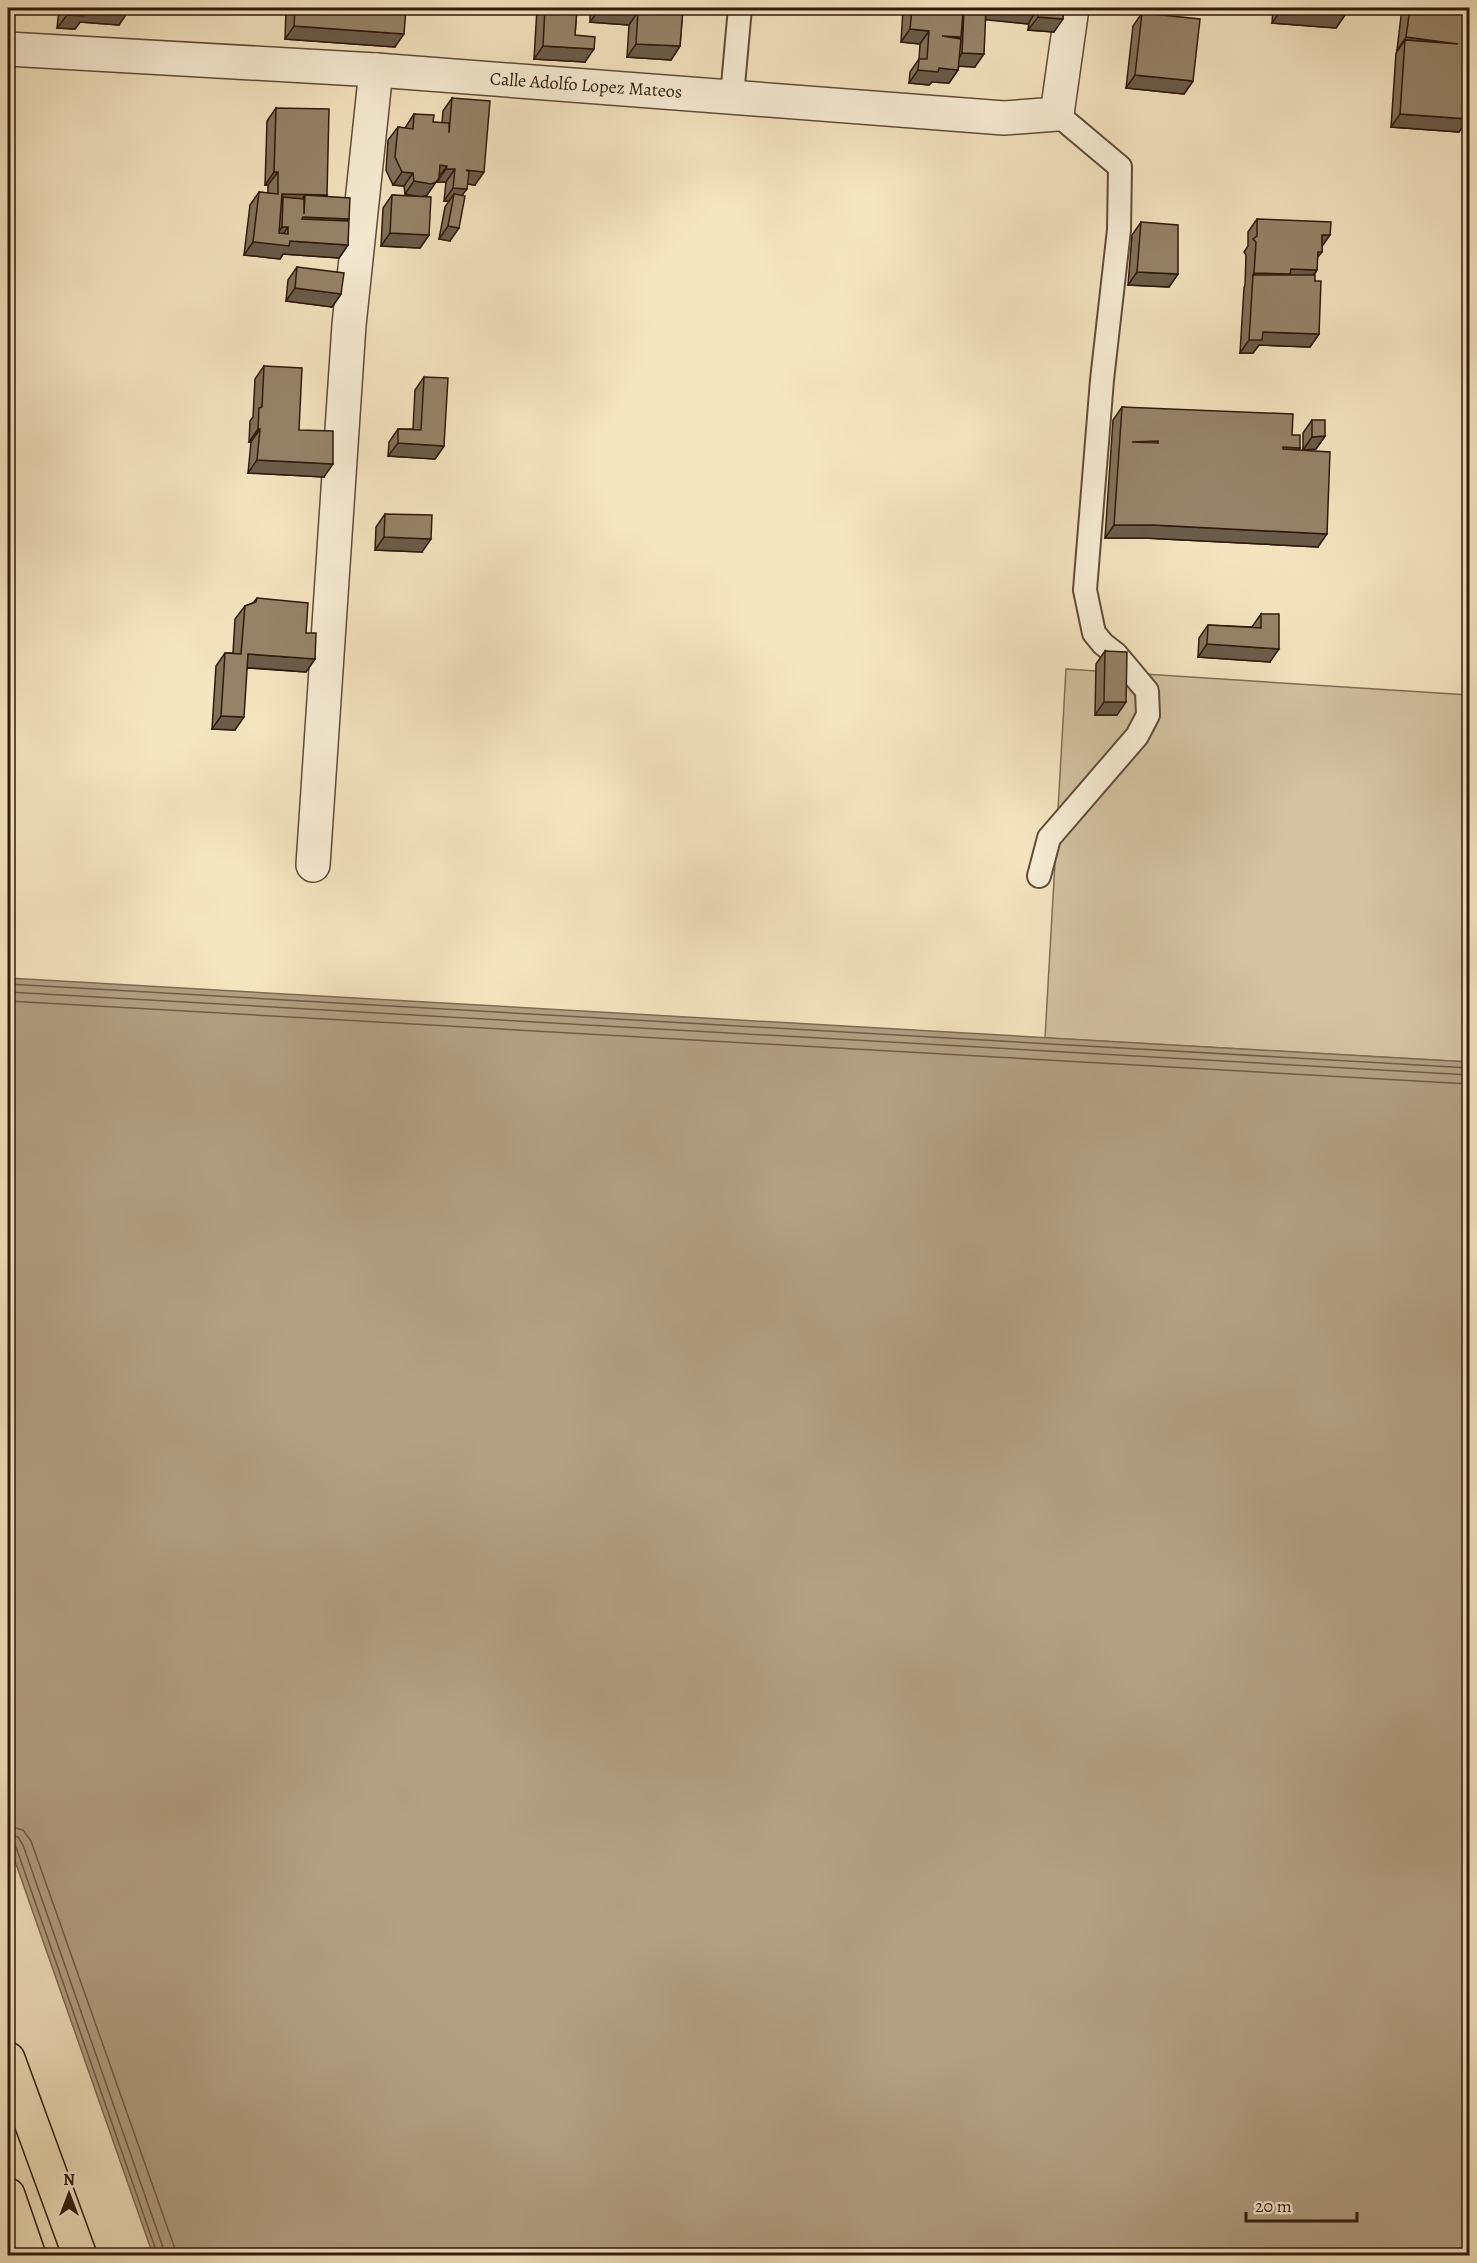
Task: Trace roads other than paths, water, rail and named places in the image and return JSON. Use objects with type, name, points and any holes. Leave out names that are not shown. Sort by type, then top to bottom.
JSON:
[{"type":"highway","points":[[8,2059],[80,2256]]},
{"type":"highway","points":[[8,2195],[29,2256]]},
{"type":"street","points":[[1057,114],[1072,8]]},
{"type":"street","name":"Calle Adolfo Lopez Mateos","points":[[8,49],[376,70],[1004,117],[1057,114]]},
{"type":"street","points":[[312,865],[349,325],[376,70]]},
{"type":"lane","points":[[732,96],[740,8]]},
{"type":"lane","points":[[1039,876],[1049,838],[1137,736],[1148,715],[1147,691],[1116,654],[1094,633],[1085,590],[1101,380],[1119,230],[1120,167],[1057,114]]},
{"type":"water","points":[[8,978],[1469,1062],[1469,2255],[153,2255],[8,1841]]}]
